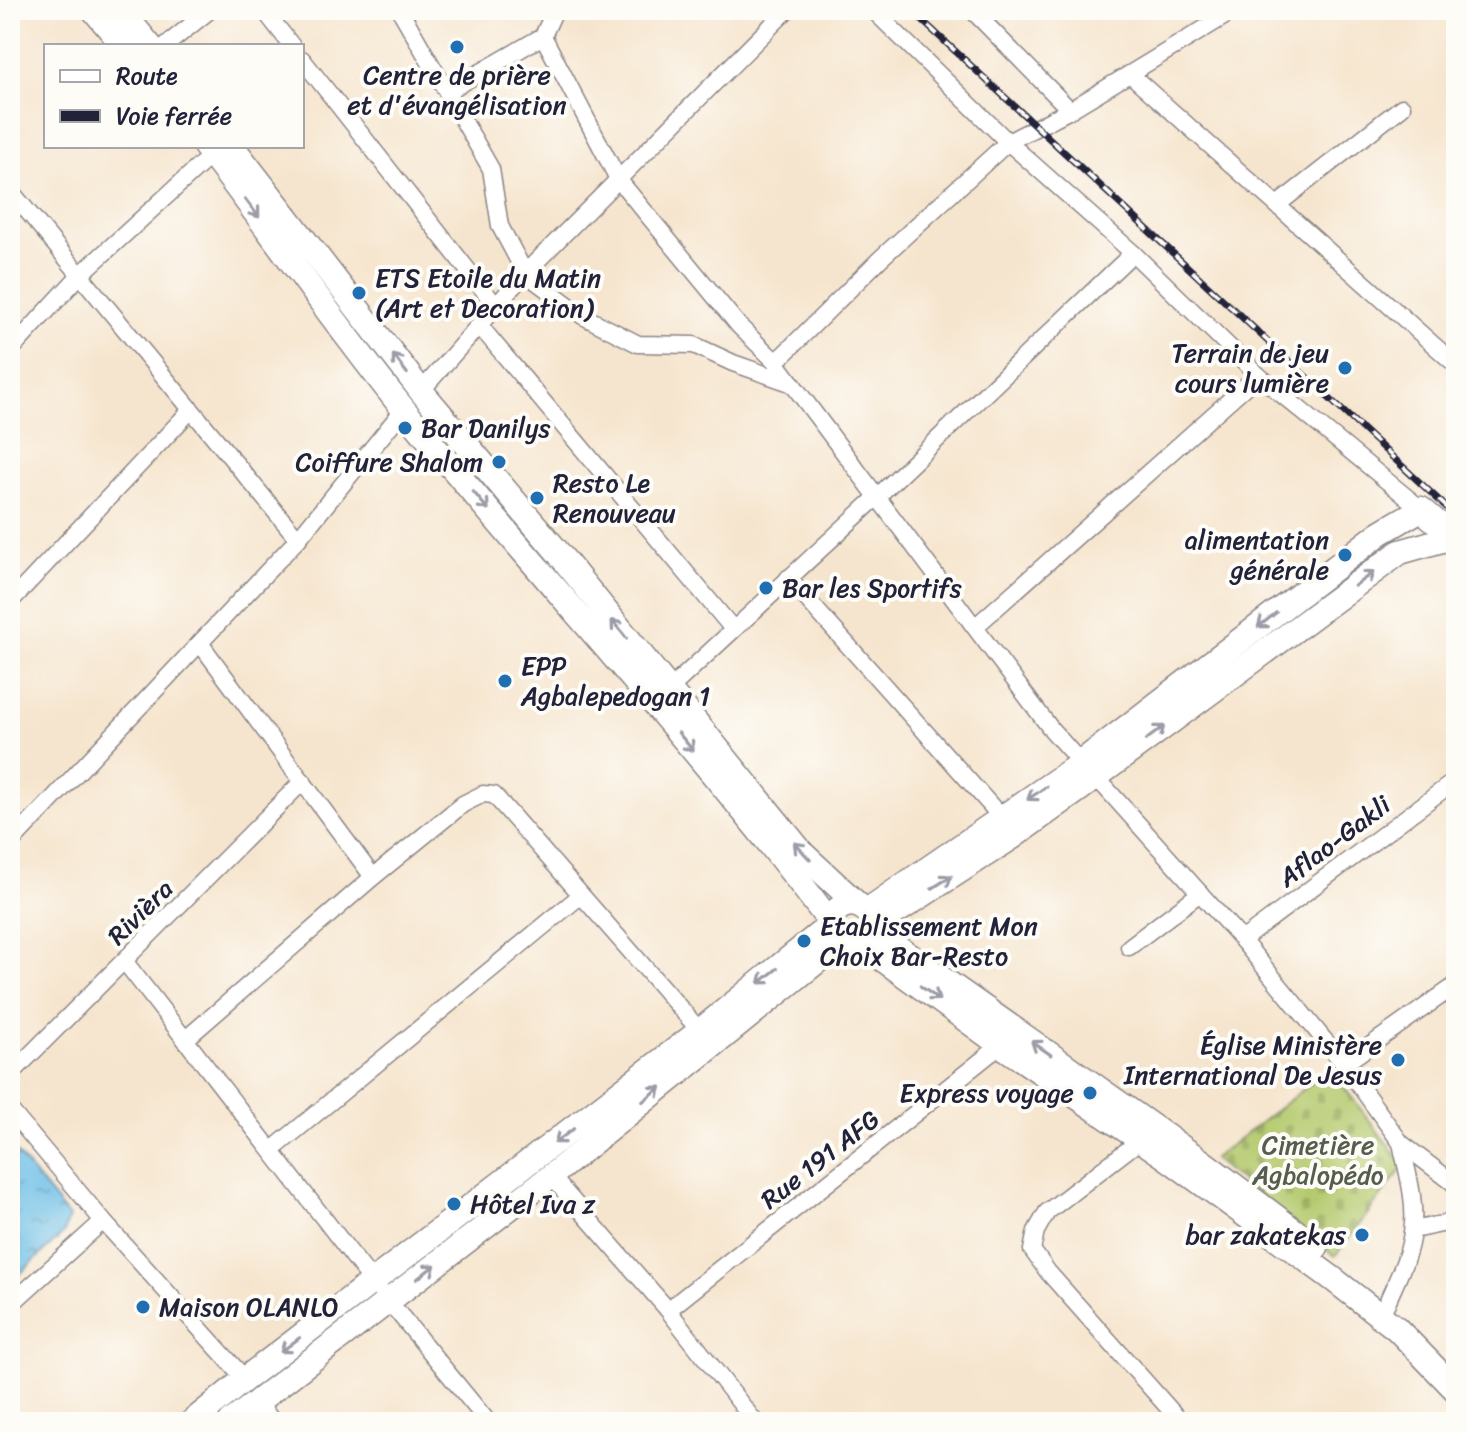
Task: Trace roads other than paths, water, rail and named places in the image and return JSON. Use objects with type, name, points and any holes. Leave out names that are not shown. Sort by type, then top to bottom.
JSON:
[{"type":"street","points":[[94,10],[122,44]]},
{"type":"street","points":[[120,10],[148,44]]},
{"type":"street","points":[[168,44],[210,10]]},
{"type":"street","points":[[264,10],[290,44]]},
{"type":"street","points":[[400,10],[491,169],[500,226],[525,273],[583,316],[638,344],[694,345],[794,385]]},
{"type":"street","points":[[448,91],[543,36],[555,10]]},
{"type":"street","points":[[10,844],[298,539],[404,409],[525,273],[787,10]]},
{"type":"street","points":[[873,10],[1008,142],[1133,253],[1258,375],[1455,537]]},
{"type":"street","points":[[972,10],[1070,110]]},
{"type":"street","points":[[776,362],[880,259],[1008,142],[1070,110],[1235,10]]},
{"type":"street","points":[[543,36],[618,179],[739,326],[776,362],[879,495],[1051,729],[1242,940],[1344,1064],[1401,1143],[1456,1185]]},
{"type":"street","points":[[304,62],[496,306]]},
{"type":"street","points":[[1130,74],[1455,361]]},
{"type":"street","points":[[1277,205],[1402,107]]},
{"type":"street","points":[[10,351],[79,276],[217,148]]},
{"type":"street","points":[[217,148],[556,550],[788,866],[846,951],[856,951],[869,924],[1002,818],[1088,770],[1400,552],[1455,537]]},
{"type":"street","points":[[217,148],[404,409],[869,924],[1001,1045],[1148,1135],[1344,1268],[1456,1370]]},
{"type":"street","points":[[10,190],[298,539]]},
{"type":"street","points":[[661,696],[879,495],[1133,253]]},
{"type":"street","points":[[479,325],[733,629]]},
{"type":"street","points":[[976,626],[1258,375]]},
{"type":"street","points":[[10,602],[190,411]]},
{"type":"street","points":[[869,924],[1011,838],[1088,770],[1380,533],[1421,509]]},
{"type":"street","points":[[788,578],[1002,818]]},
{"type":"street","points":[[200,643],[373,877]]},
{"type":"street","name":"Aflao-Gakli","points":[[1242,940],[1456,780]]},
{"type":"street","name":"Rivièra","points":[[10,1075],[303,781]]},
{"type":"street","points":[[187,1038],[373,877],[472,797],[494,795],[700,1031]]},
{"type":"street","points":[[1129,947],[1200,893]]},
{"type":"street","points":[[272,1150],[580,896]]},
{"type":"street","points":[[192,1422],[245,1379],[551,1176],[832,931],[841,907],[869,924],[1148,1135],[1397,1329],[1456,1390]]},
{"type":"street","points":[[231,1422],[381,1291],[700,1031],[832,931]]},
{"type":"street","points":[[125,962],[381,1291],[488,1422]]},
{"type":"street","points":[[1344,1064],[1456,985]]},
{"type":"street","name":"Rue 191 AFG","points":[[668,1310],[1001,1045]]},
{"type":"street","points":[[10,1110],[103,1221],[245,1379]]},
{"type":"street","points":[[1148,1135],[1047,1212],[1036,1231],[1032,1250],[1181,1422]]},
{"type":"street","points":[[1386,1305],[1403,1268],[1413,1230],[1410,1187],[1401,1143]]},
{"type":"street","points":[[551,1176],[668,1310],[755,1422]]},
{"type":"street","points":[[10,1305],[103,1221]]},
{"type":"street","points":[[1413,1230],[1456,1221]]},
{"type":"street","points":[[257,1401],[273,1422]]},
{"type":"water","points":[[10,1145],[69,1217],[64,1233],[10,1283]]},
{"type":"railway","points":[[911,10],[1456,516]]},
{"type":"place","name":"Centre de prière et d'évangélisation","points":[[457,47]]},
{"type":"place","name":"ETS Etoile du Matin (Art et Decoration)","points":[[359,293]]},
{"type":"place","name":"Terrain de jeu cours lumière","points":[[1345,368]]},
{"type":"place","name":"Bar Danilys","points":[[405,428]]},
{"type":"place","name":"Coiffure Shalom","points":[[499,462]]},
{"type":"place","name":"Resto Le Renouveau","points":[[537,498]]},
{"type":"place","name":"alimentation générale","points":[[1345,555]]},
{"type":"place","name":"Bar les Sportifs","points":[[766,588]]},
{"type":"place","name":"EPP Agbalepedogan 1","points":[[505,681]]},
{"type":"place","name":"Etablissement Mon Choix Bar-Resto","points":[[804,941]]},
{"type":"place","name":"Église Ministère International De Jesus","points":[[1398,1060]]},
{"type":"place","name":"Express voyage","points":[[1090,1093]]},
{"type":"place","name":"Hôtel Iva z","points":[[454,1204]]},
{"type":"place","name":"bar zakatekas","points":[[1362,1235]]},
{"type":"place","name":"Maison OLANLO","points":[[143,1307]]},
{"type":"park label","name":"Cimetière Agbalopédo","points":[[1318,1160]]}]
